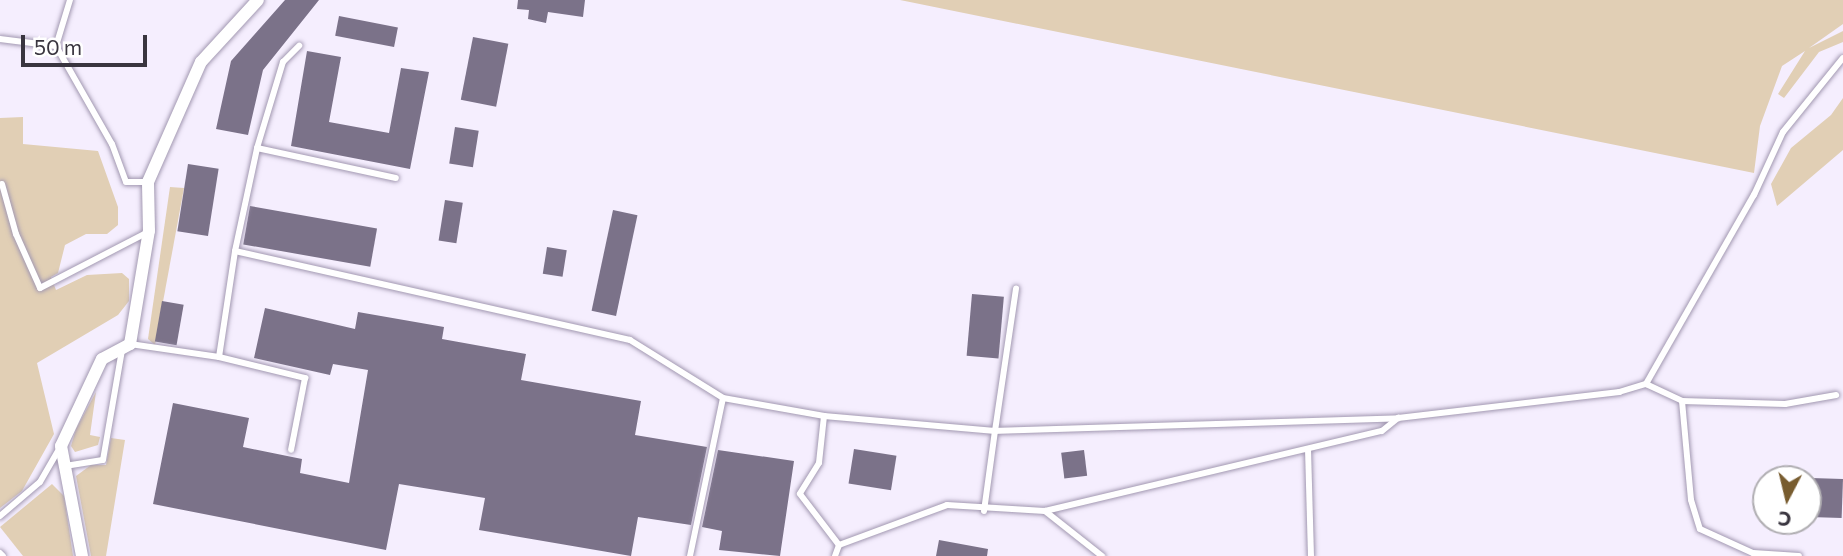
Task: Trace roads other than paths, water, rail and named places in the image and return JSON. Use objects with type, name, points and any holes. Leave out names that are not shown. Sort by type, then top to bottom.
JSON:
[{"type":"street","points":[[82,556],[61,446],[102,359],[127,346],[149,232],[148,182],[201,62],[258,0]]},
{"type":"lane","points":[[70,0],[56,46],[112,144],[126,182],[148,182]]},
{"type":"lane","points":[[0,39],[56,46]]},
{"type":"lane","points":[[219,357],[235,251],[257,148],[283,62],[299,46]]},
{"type":"lane","points":[[1646,384],[1754,195],[1783,132],[1843,58]]},
{"type":"lane","points":[[257,148],[396,178]]},
{"type":"lane","points":[[2,184],[16,234],[40,288],[149,232]]},
{"type":"lane","points":[[235,251],[630,340],[723,398],[824,416],[995,431],[1398,418],[1619,392],[1646,384],[1682,401],[1785,404],[1836,396]]},
{"type":"lane","points":[[984,511],[1016,289]]},
{"type":"lane","points":[[65,466],[103,460],[127,346],[219,357],[305,379],[291,450]]},
{"type":"lane","points":[[690,556],[723,398]]},
{"type":"lane","points":[[1682,401],[1691,500],[1700,530],[1753,553],[1799,556]]},
{"type":"lane","points":[[824,416],[819,463],[800,494],[839,545]]},
{"type":"lane","points":[[835,556],[839,545],[947,505],[984,511],[1045,511],[1382,431],[1398,418]]},
{"type":"lane","points":[[0,516],[40,482],[61,446]]},
{"type":"lane","points":[[1308,449],[1311,556]]},
{"type":"lane","points":[[1045,511],[1102,556]]}]
